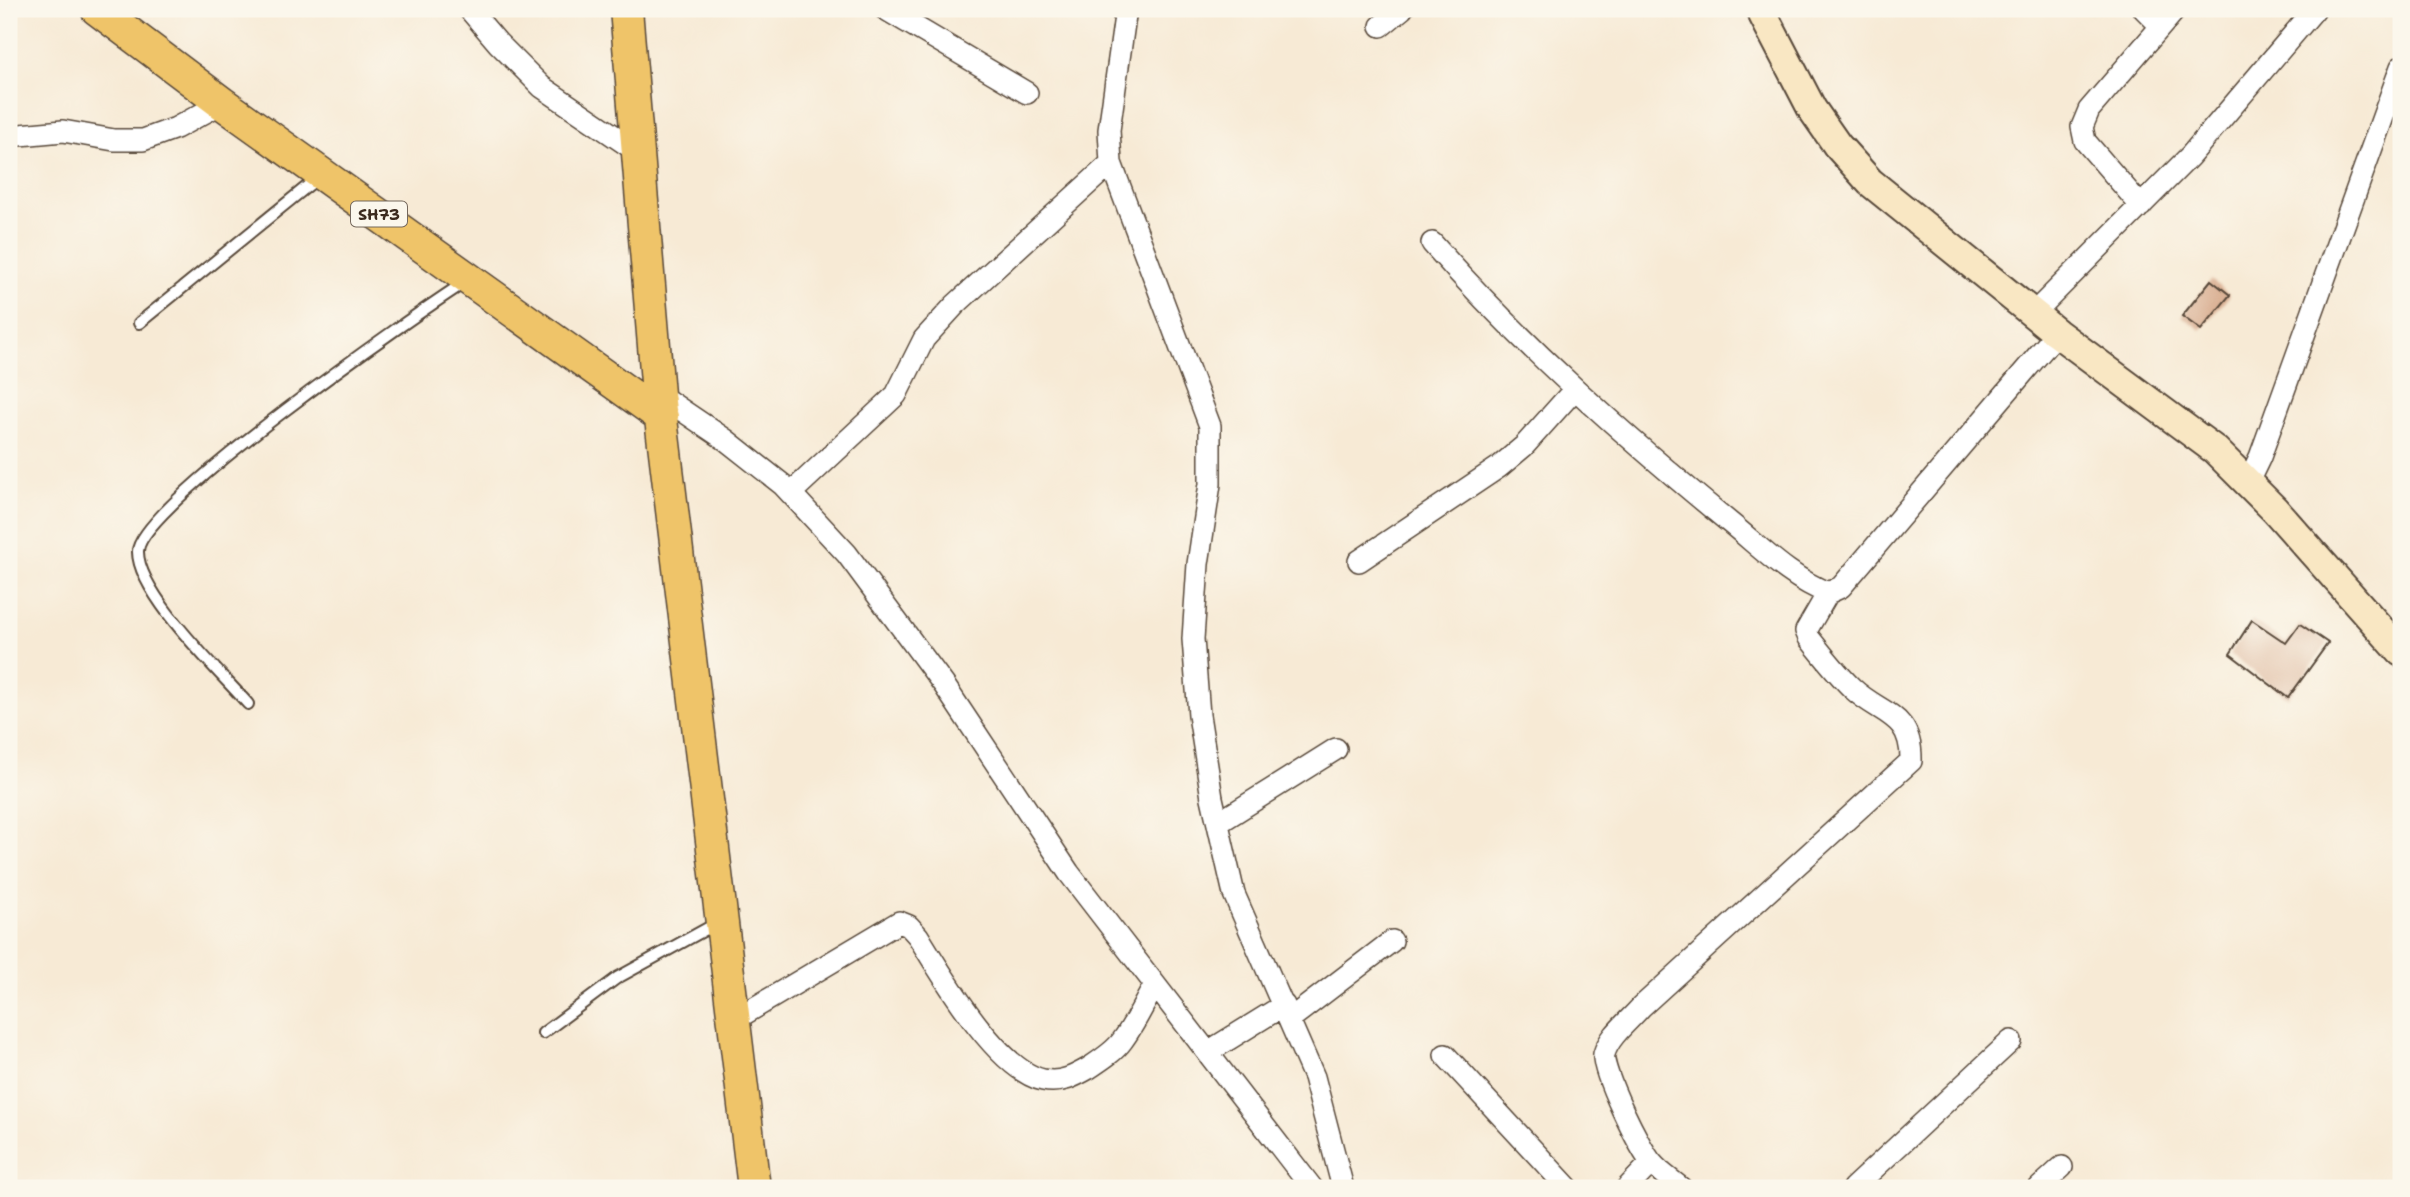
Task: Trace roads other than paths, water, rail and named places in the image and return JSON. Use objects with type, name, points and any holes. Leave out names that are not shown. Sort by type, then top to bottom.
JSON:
[{"type":"main road","name":"SH73","points":[[97,9],[222,103],[470,279],[660,405]]},
{"type":"main road","points":[[632,12],[638,152],[660,405],[754,1188]]},
{"type":"street","points":[[469,9],[542,87],[638,152]]},
{"type":"street","points":[[885,9],[1027,93]]},
{"type":"street","points":[[1126,9],[1109,130],[1111,163],[1210,426],[1210,484],[1198,565],[1194,639],[1199,715],[1218,823],[1238,905],[1314,1077],[1343,1188]]},
{"type":"street","points":[[1381,26],[1402,9]]},
{"type":"street","points":[[1760,9],[1812,109],[1845,154],[1870,182],[2057,333],[2215,450],[2248,482],[2401,652]]},
{"type":"street","points":[[2144,9],[2161,26]]},
{"type":"street","points":[[2141,206],[2085,141],[2082,127],[2089,110],[2176,9]]},
{"type":"street","points":[[2033,314],[2208,137],[2315,9]]},
{"type":"street","points":[[2248,482],[2260,457],[2401,67]]},
{"type":"street","points":[[9,136],[63,131],[114,141],[143,140],[176,128],[222,103]]},
{"type":"street","points":[[791,493],[896,395],[924,339],[955,305],[1111,163]]},
{"type":"street","points":[[1432,243],[1495,313],[1575,389],[1691,491],[1782,565],[1828,593]]},
{"type":"street","points":[[1681,1188],[1651,1163],[1606,1073],[1603,1056],[1611,1041],[1658,992],[1911,761],[1908,736],[1899,721],[1852,688],[1806,631],[1828,593],[1841,587],[2057,333]]},
{"type":"street","points":[[1359,561],[1499,467],[1524,446],[1575,389]]},
{"type":"street","points":[[660,405],[726,440],[791,493],[818,520],[879,594],[944,685],[1043,838],[1312,1188]]},
{"type":"street","points":[[1218,823],[1336,749]]},
{"type":"street","points":[[734,1020],[899,922],[909,926],[918,936],[984,1034],[1026,1072],[1042,1080],[1061,1081],[1076,1076],[1111,1053],[1123,1040],[1155,985]]},
{"type":"street","points":[[1208,1052],[1287,1012],[1392,941]]},
{"type":"street","points":[[1853,1188],[2011,1041]]},
{"type":"street","points":[[1445,1055],[1568,1188]]},
{"type":"street","points":[[1627,1188],[1651,1163]]},
{"type":"street","points":[[2039,1188],[2062,1167]]},
{"type":"lane","points":[[139,323],[322,174]]},
{"type":"lane","points":[[248,704],[169,615],[151,587],[138,551],[143,535],[202,478],[296,401],[358,353],[470,279]]},
{"type":"lane","points":[[543,1033],[617,978],[721,921]]}]
